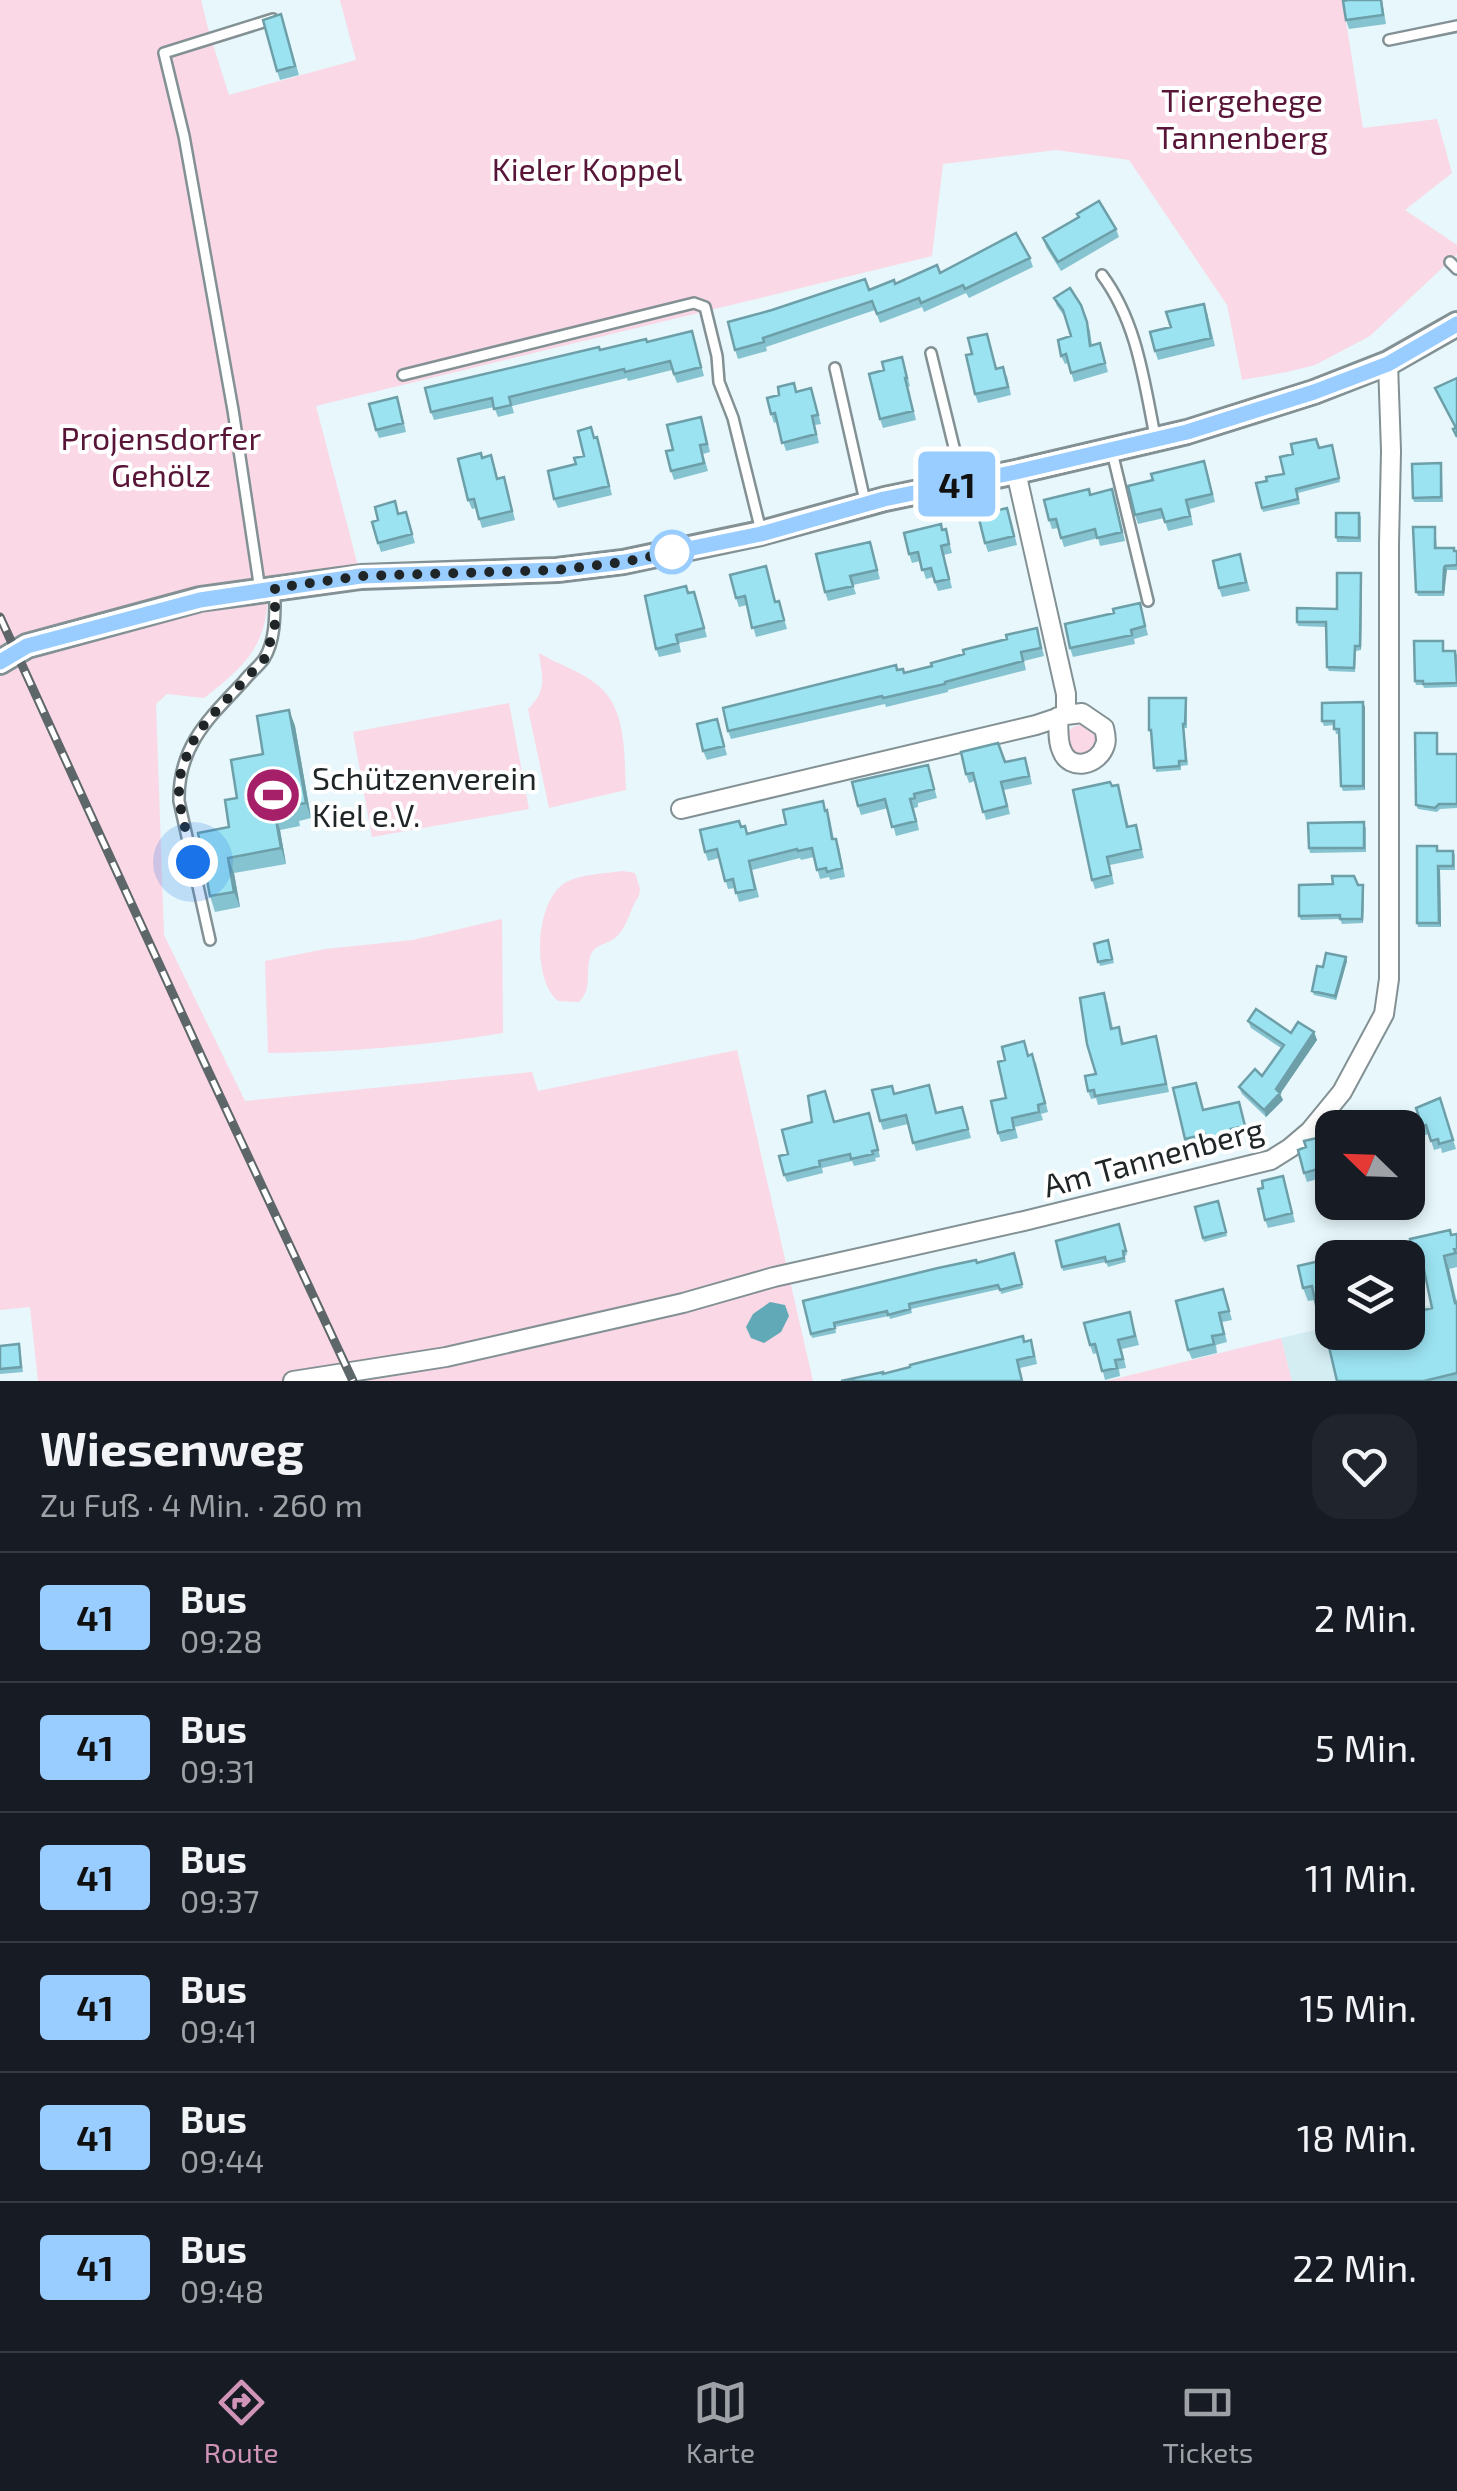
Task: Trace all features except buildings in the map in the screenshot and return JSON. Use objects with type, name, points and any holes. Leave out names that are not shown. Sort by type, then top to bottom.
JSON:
[{"type":"street","points":[[0,662],[16,650],[46,640],[200,600],[361,576],[557,570],[624,562],[761,534],[866,504],[1187,432],[1388,364],[1457,324]]},
{"type":"street","name":"Am Tannenberg","points":[[293,1381],[446,1356],[683,1304],[774,1277],[1271,1160],[1310,1131],[1342,1092],[1371,1041],[1384,1014],[1389,979],[1388,364]]},
{"type":"street","points":[[682,809],[1062,716],[1066,694],[1016,472]]},
{"type":"lane","points":[[210,940],[179,801],[179,779],[190,746],[206,722],[266,657],[275,624],[184,136],[164,53],[280,16]]},
{"type":"lane","points":[[1389,40],[1457,26]]},
{"type":"lane","points":[[1102,275],[1125,312],[1156,439]]},
{"type":"lane","points":[[403,376],[694,303],[704,307],[761,534]]},
{"type":"lane","points":[[931,353],[963,483]]},
{"type":"lane","points":[[834,368],[866,504]]},
{"type":"lane","points":[[1111,449],[1148,601]]},
{"type":"shaded area","points":[[1457,1299],[1457,1381],[1292,1381],[1281,1338],[1315,1330],[1315,1350],[1425,1350],[1425,1306]]},
{"type":"green space","points":[[0,0],[201,0],[229,95],[356,60],[340,0],[1346,0],[1344,9],[1363,128],[1437,119],[1452,173],[1405,210],[1457,245],[1457,254],[1370,336],[1315,365],[1242,380],[1227,305],[1129,160],[1056,150],[943,164],[932,256],[316,406],[358,566],[268,578],[266,618],[246,660],[204,698],[167,694],[156,704],[164,935],[245,1101],[532,1072],[538,1091],[737,1050],[813,1381],[38,1381],[30,1307],[0,1310]]},
{"type":"green space","points":[[539,653],[588,678],[610,699],[623,736],[626,790],[549,808],[528,709],[541,689]]},
{"type":"green space","points":[[509,703],[529,809],[372,837],[353,732]]},
{"type":"green space","points":[[1081,725],[1092,729],[1096,740],[1092,751],[1081,755],[1070,751],[1066,740],[1070,729]]},
{"type":"green space","points":[[635,873],[639,896],[619,934],[592,953],[586,991],[579,1002],[558,1001],[544,977],[541,960],[546,909],[562,885],[590,875]]},
{"type":"green space","points":[[502,919],[503,1033],[386,1048],[268,1053],[265,961],[325,949],[413,940]]},
{"type":"green space","points":[[1281,1338],[1292,1381],[1106,1381]]},
{"type":"water","points":[[770,1302],[785,1305],[789,1316],[781,1332],[764,1343],[751,1338],[746,1327],[753,1314]]},
{"type":"railway","points":[[0,617],[353,1381]]},
{"type":"bus line","name":"41","points":[[0,662],[27,646],[200,600],[361,576],[557,570],[624,562],[761,534],[884,499],[1187,432],[1388,364],[1457,324]]},
{"type":"place","name":"Schützenverein Kiel e.V.","points":[[273,795]]},
{"type":"route","points":[[193,862],[179,801],[179,779],[190,746],[206,722],[266,657],[275,624],[275,588],[361,576],[557,570],[672,552]]},
{"type":"park label","name":"Tiergehege Tannenberg","points":[[1242,118]]},
{"type":"park label","name":"Kieler Koppel","points":[[587,168]]},
{"type":"park label","name":"Projensdorfer Gehölz","points":[[161,456]]}]
